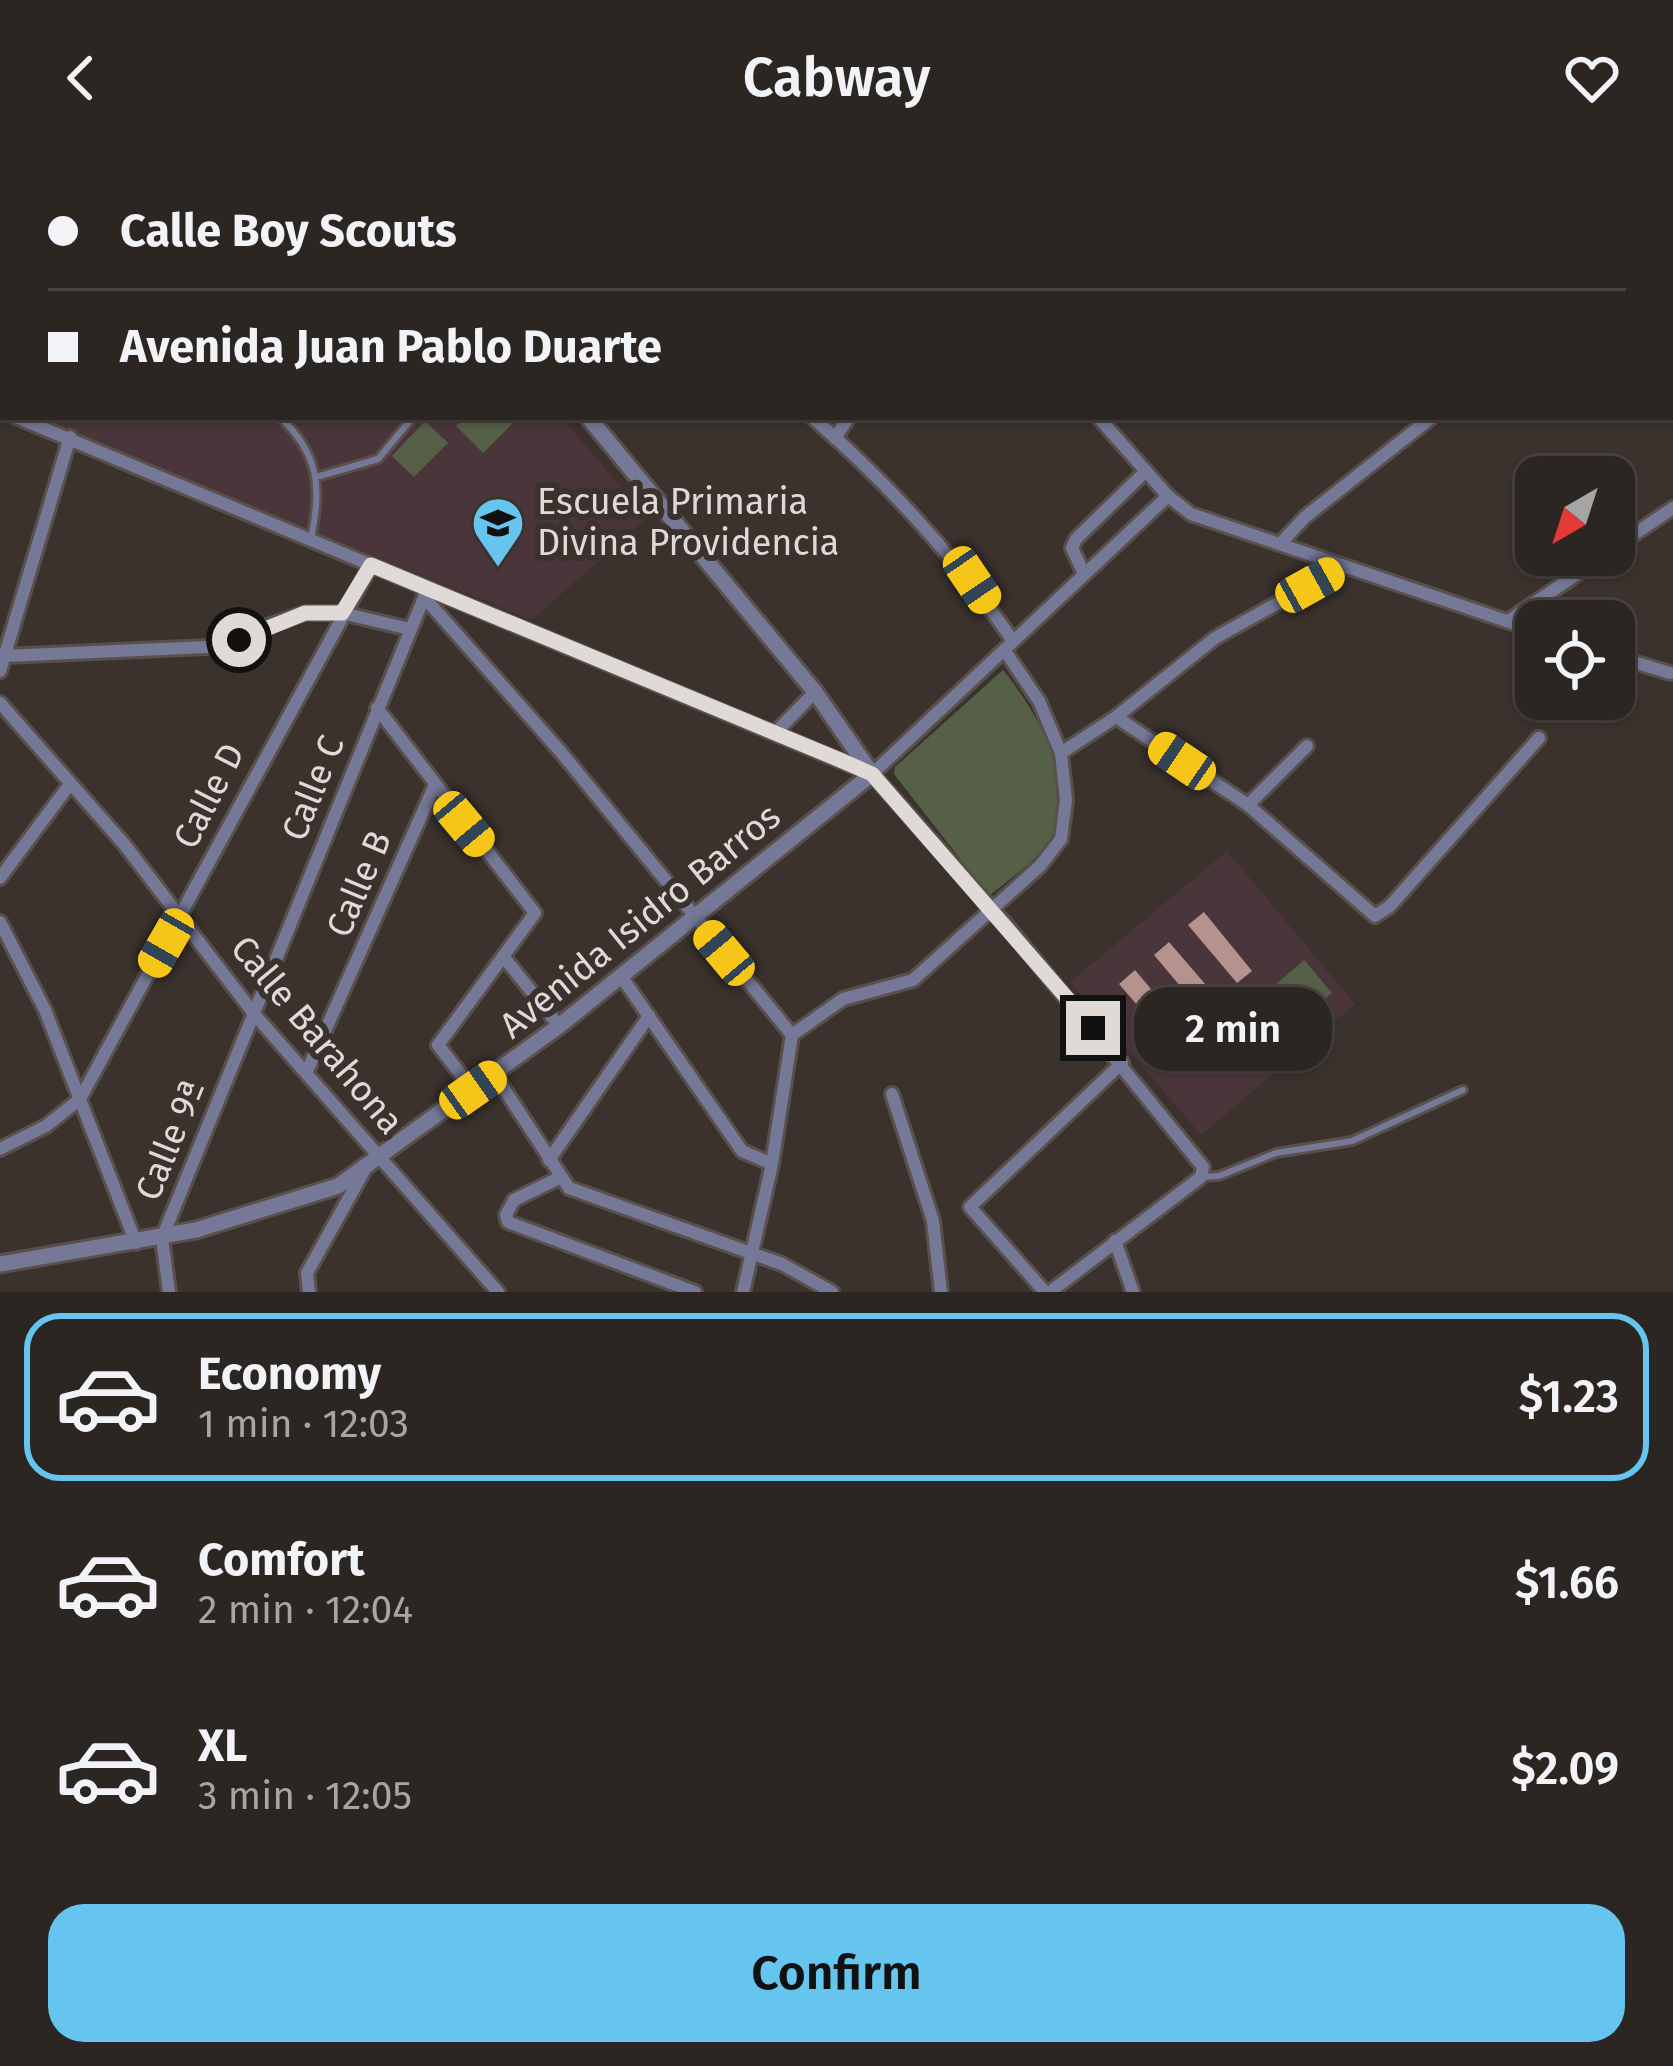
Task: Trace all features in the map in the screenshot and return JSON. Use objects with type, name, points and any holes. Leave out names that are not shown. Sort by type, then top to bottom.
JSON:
[{"type":"street","points":[[24,420],[872,774]]},
{"type":"street","points":[[590,420],[815,692],[872,774],[1122,1063],[1203,1167],[1201,1177],[1048,1292],[970,1207],[1122,1063]]},
{"type":"street","points":[[743,1292],[772,1164],[792,1035],[844,999],[909,983],[1040,866],[1064,833],[1061,753],[1040,701],[1009,646],[952,555],[897,494],[815,420]]},
{"type":"street","points":[[836,438],[847,420]]},
{"type":"street","points":[[1101,420],[1168,496],[1191,514],[1515,624]]},
{"type":"street","points":[[1280,544],[1305,517],[1428,420]]},
{"type":"street","points":[[70,437],[2,663],[207,647],[305,613],[342,613],[410,629]]},
{"type":"street","points":[[1084,574],[1072,548],[1076,539],[1146,471]]},
{"type":"street","name":"Avenida Isidro Barros","points":[[0,1264],[162,1238],[268,1212],[364,1172],[559,1026],[872,774],[1168,496]]},
{"type":"street","points":[[1635,534],[1673,508]]},
{"type":"street","name":"Calle D","points":[[0,1149],[46,1126],[80,1099],[371,565]]},
{"type":"street","points":[[1061,753],[1116,717],[1215,638],[1342,567]]},
{"type":"street","points":[[1508,621],[1573,576]]},
{"type":"street","points":[[427,591],[792,1035]]},
{"type":"street","name":"Calle C","points":[[255,1015],[427,591]]},
{"type":"street","points":[[1635,663],[1672,674]]},
{"type":"street","points":[[777,731],[815,692]]},
{"type":"street","name":"Calle Barahona","points":[[0,703],[182,915],[255,1015],[308,1069],[498,1292]]},
{"type":"street","points":[[376,708],[535,913],[438,1045],[473,1090]]},
{"type":"street","points":[[1116,717],[1248,805],[1375,916],[1390,906],[1539,738]]},
{"type":"street","points":[[1248,805],[1307,746]]},
{"type":"street","points":[[0,878],[70,784]]},
{"type":"street","name":"Calle B","points":[[308,1069],[434,787]]},
{"type":"street","points":[[0,922],[45,1010],[136,1243]]},
{"type":"street","points":[[503,956],[559,1026]]},
{"type":"street","points":[[621,976],[742,1151],[772,1164]]},
{"type":"street","name":"Calle 9ª","points":[[170,1292],[162,1238],[255,1015]]},
{"type":"street","points":[[549,1160],[649,1016]]},
{"type":"street","points":[[494,1075],[560,1177],[582,1196],[754,1253],[832,1292]]},
{"type":"street","points":[[892,1094],[933,1221],[941,1292]]},
{"type":"street","points":[[309,1292],[307,1273],[364,1172]]},
{"type":"street","points":[[560,1177],[514,1200],[508,1222],[694,1292]]},
{"type":"street","points":[[1115,1241],[1133,1292]]},
{"type":"lane","points":[[282,420],[308,451],[319,476],[310,542]]},
{"type":"lane","points":[[319,476],[378,459],[410,420]]},
{"type":"lane","points":[[1201,1177],[1220,1177],[1276,1153],[1352,1141],[1463,1090]]},
{"type":"shaded area","name":"Escuela Primaria Divina Providencia","points":[[37,420],[564,420],[647,518],[532,620]]},
{"type":"shaded area","points":[[1227,851],[1355,1004],[1201,1135],[1070,982]]},
{"type":"green space","points":[[461,420],[516,420],[483,453],[456,426]]},
{"type":"green space","points":[[425,421],[448,443],[414,477],[392,456]]},
{"type":"green space","points":[[1003,670],[1048,743],[1060,786],[1060,808],[1056,828],[1044,848],[989,896],[894,774],[895,767]]},
{"type":"green space","points":[[1304,960],[1332,993],[1281,1037],[1253,1004]]},
{"type":"building","points":[[1204,912],[1252,971],[1237,983],[1188,925]]},
{"type":"building","points":[[1169,942],[1218,999],[1202,1012],[1154,955]]},
{"type":"building","points":[[1135,970],[1184,1028],[1168,1041],[1119,984]]},
{"type":"place","name":"Escuela Primaria Divina Providencia","points":[[498,569]]},
{"type":"route","points":[[239,640],[305,613],[342,613],[371,565],[429,585],[872,774],[1093,1028]]}]
